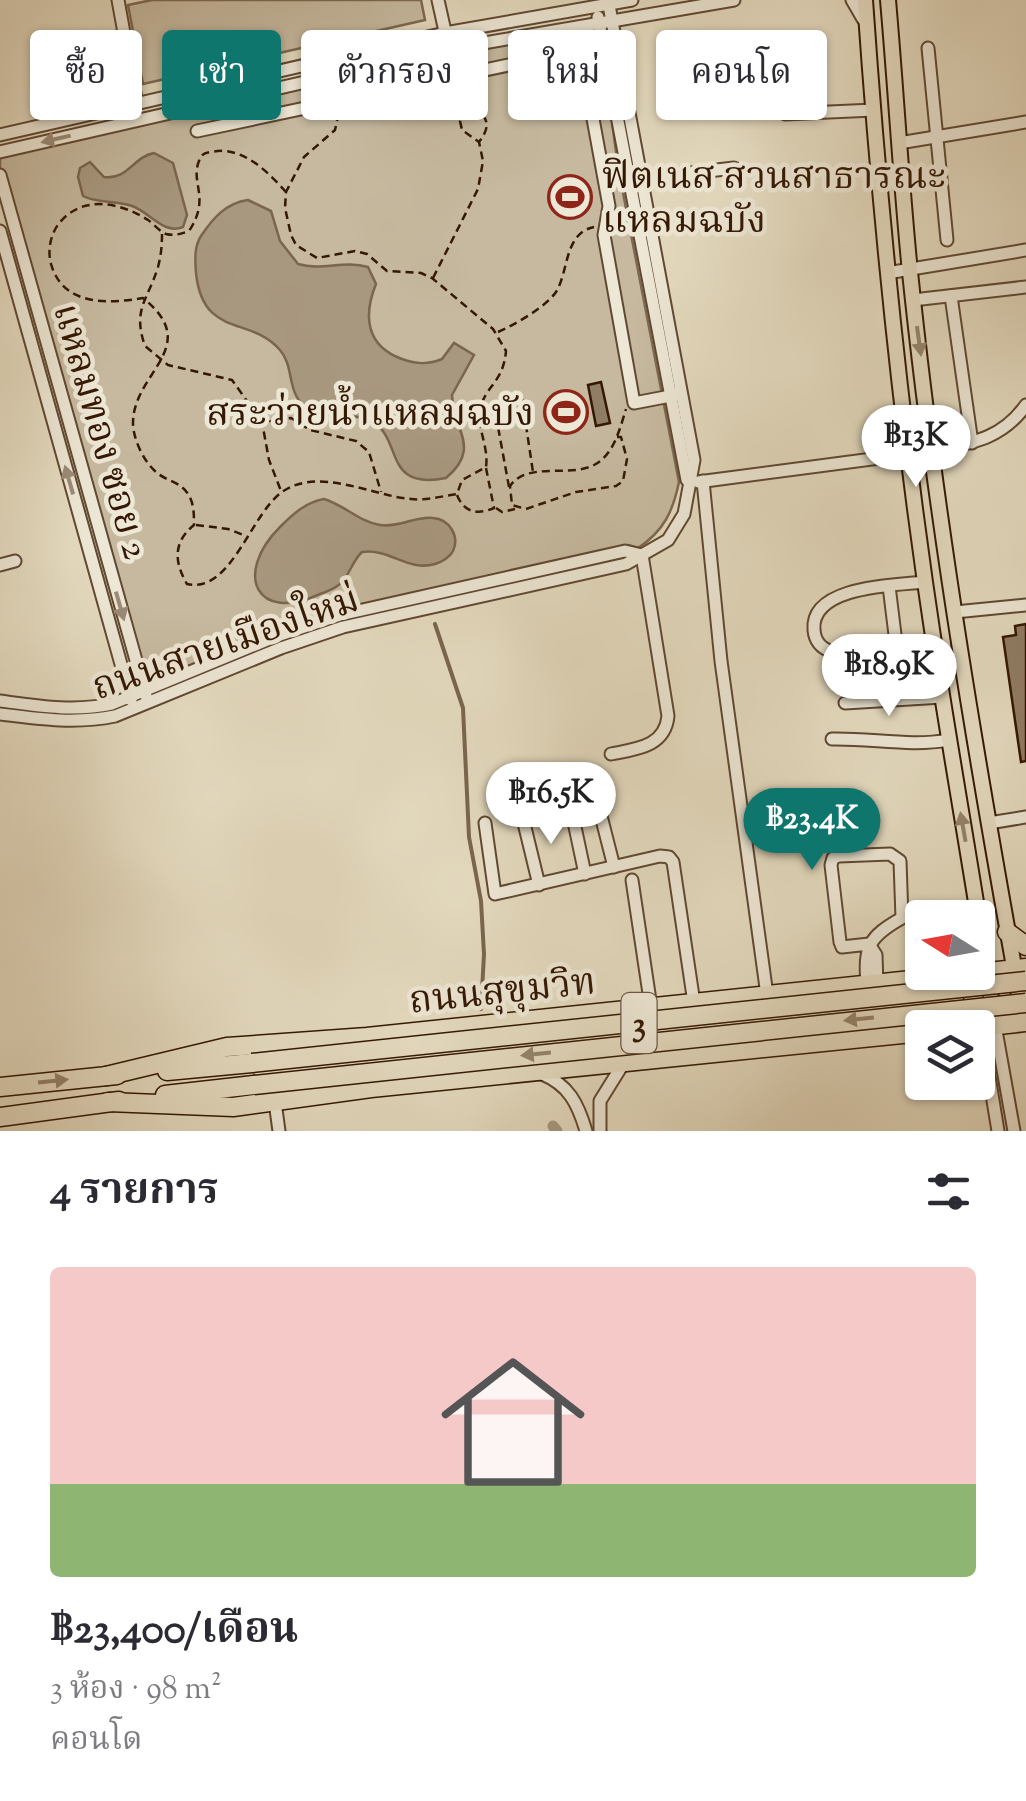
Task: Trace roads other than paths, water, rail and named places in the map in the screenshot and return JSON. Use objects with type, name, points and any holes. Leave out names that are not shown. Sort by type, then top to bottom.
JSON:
[{"type":"highway","points":[[1008,932],[1026,946]]},
{"type":"highway","name":"ถนนสุขุมวิท","points":[[995,972],[1022,973]]},
{"type":"highway","name":"ถนนสุขุมวิท","points":[[0,1087],[252,1064],[1022,973]]},
{"type":"highway","name":"ถนนสุขุมวิท","points":[[106,1076],[227,1047],[367,1037],[905,980]]},
{"type":"highway","points":[[699,1002],[716,1010],[723,1023],[723,1038],[709,1054]]},
{"type":"highway","name":"ถนนสุขุมวิท","points":[[3,1122],[108,1102],[1026,1002]]},
{"type":"highway","points":[[995,1025],[1025,1026]]},
{"type":"highway","name":"ถนนสุขุมวิท","points":[[108,1102],[233,1108],[371,1088],[905,1034]]},
{"type":"main road","points":[[866,0],[887,273],[908,454],[934,648],[975,900]]},
{"type":"main road","points":[[890,2],[913,300],[976,749],[1008,932],[1022,973],[1025,1026]]},
{"type":"main road","points":[[949,747],[976,749]]},
{"type":"main road","points":[[993,900],[1001,895]]},
{"type":"street","points":[[118,0],[123,30]]},
{"type":"street","points":[[438,0],[445,30]]},
{"type":"street","points":[[462,30],[632,0]]},
{"type":"street","points":[[488,42],[734,0]]},
{"type":"street","points":[[852,0],[868,32]]},
{"type":"street","points":[[602,3],[675,395]]},
{"type":"street","points":[[928,48],[947,240]]},
{"type":"street","points":[[488,70],[556,55],[585,76],[609,206],[604,236],[634,403],[675,395]]},
{"type":"street","points":[[142,103],[301,66]]},
{"type":"street","points":[[0,152],[301,83]]},
{"type":"street","points":[[198,131],[301,109]]},
{"type":"street","points":[[827,112],[874,110]]},
{"type":"street","points":[[0,135],[66,120]]},
{"type":"street","points":[[899,143],[1026,122]]},
{"type":"street","points":[[601,161],[629,155]]},
{"type":"street","points":[[611,754],[656,742],[667,728],[642,555],[668,540],[684,514],[688,484],[639,179],[629,155]]},
{"type":"street","points":[[639,179],[734,168]]},
{"type":"street","name":"แหลมทอง ซอย 2","points":[[0,175],[146,697]]},
{"type":"street","name":"แหลมทอง ซอย 2","points":[[0,231],[132,703]]},
{"type":"street","points":[[887,273],[1026,250]]},
{"type":"street","points":[[913,300],[1026,287]]},
{"type":"street","points":[[18,294],[31,288]]},
{"type":"street","points":[[951,296],[972,442]]},
{"type":"street","points":[[46,397],[59,392]]},
{"type":"street","points":[[688,484],[933,451],[972,442],[1012,424],[1026,405]]},
{"type":"street","points":[[703,481],[721,662],[767,995]]},
{"type":"street","name":"ถนนสายเมืองใหม่","points":[[0,714],[88,722],[340,616],[539,578],[625,550],[642,555]]},
{"type":"street","points":[[0,565],[15,561]]},
{"type":"street","points":[[925,582],[829,600],[818,609],[813,621],[814,638],[834,653],[861,655],[934,648]]},
{"type":"street","points":[[889,586],[898,652]]},
{"type":"street","points":[[955,612],[1026,606]]},
{"type":"street","points":[[845,703],[942,697]]},
{"type":"street","name":"ถนนสายเมืองใหม่","points":[[0,701],[86,709],[132,703]]},
{"type":"street","points":[[832,739],[887,739],[949,747]]},
{"type":"street","points":[[598,804],[614,867]]},
{"type":"street","points":[[571,808],[585,874]]},
{"type":"street","points":[[989,823],[1026,818]]},
{"type":"street","points":[[523,819],[539,885]]},
{"type":"street","points":[[485,823],[495,894],[669,857],[699,1002]]},
{"type":"street","points":[[868,944],[842,947],[833,858],[890,854],[900,861],[902,918],[885,927],[868,944],[865,956],[872,984]]},
{"type":"street","points":[[632,880],[651,1007]]},
{"type":"street","points":[[995,1025],[1014,1131]]},
{"type":"street","points":[[600,1131],[600,1101],[623,1064]]},
{"type":"street","points":[[537,1072],[568,1089],[586,1131]]},
{"type":"street","points":[[993,1100],[998,1131]]},
{"type":"street","points":[[275,1102],[279,1131]]},
{"type":"waterway","points":[[435,624],[463,708],[469,837],[481,901],[481,1009]]},
{"type":"waterway","points":[[553,1126],[557,1131]]},
{"type":"place","name":"ฟิตเนส สวนสาธารณะ แหลมฉบัง","points":[[570,197]]},
{"type":"place","name":"สระว่ายน้ำแหลมฉบัง","points":[[566,412]]}]
